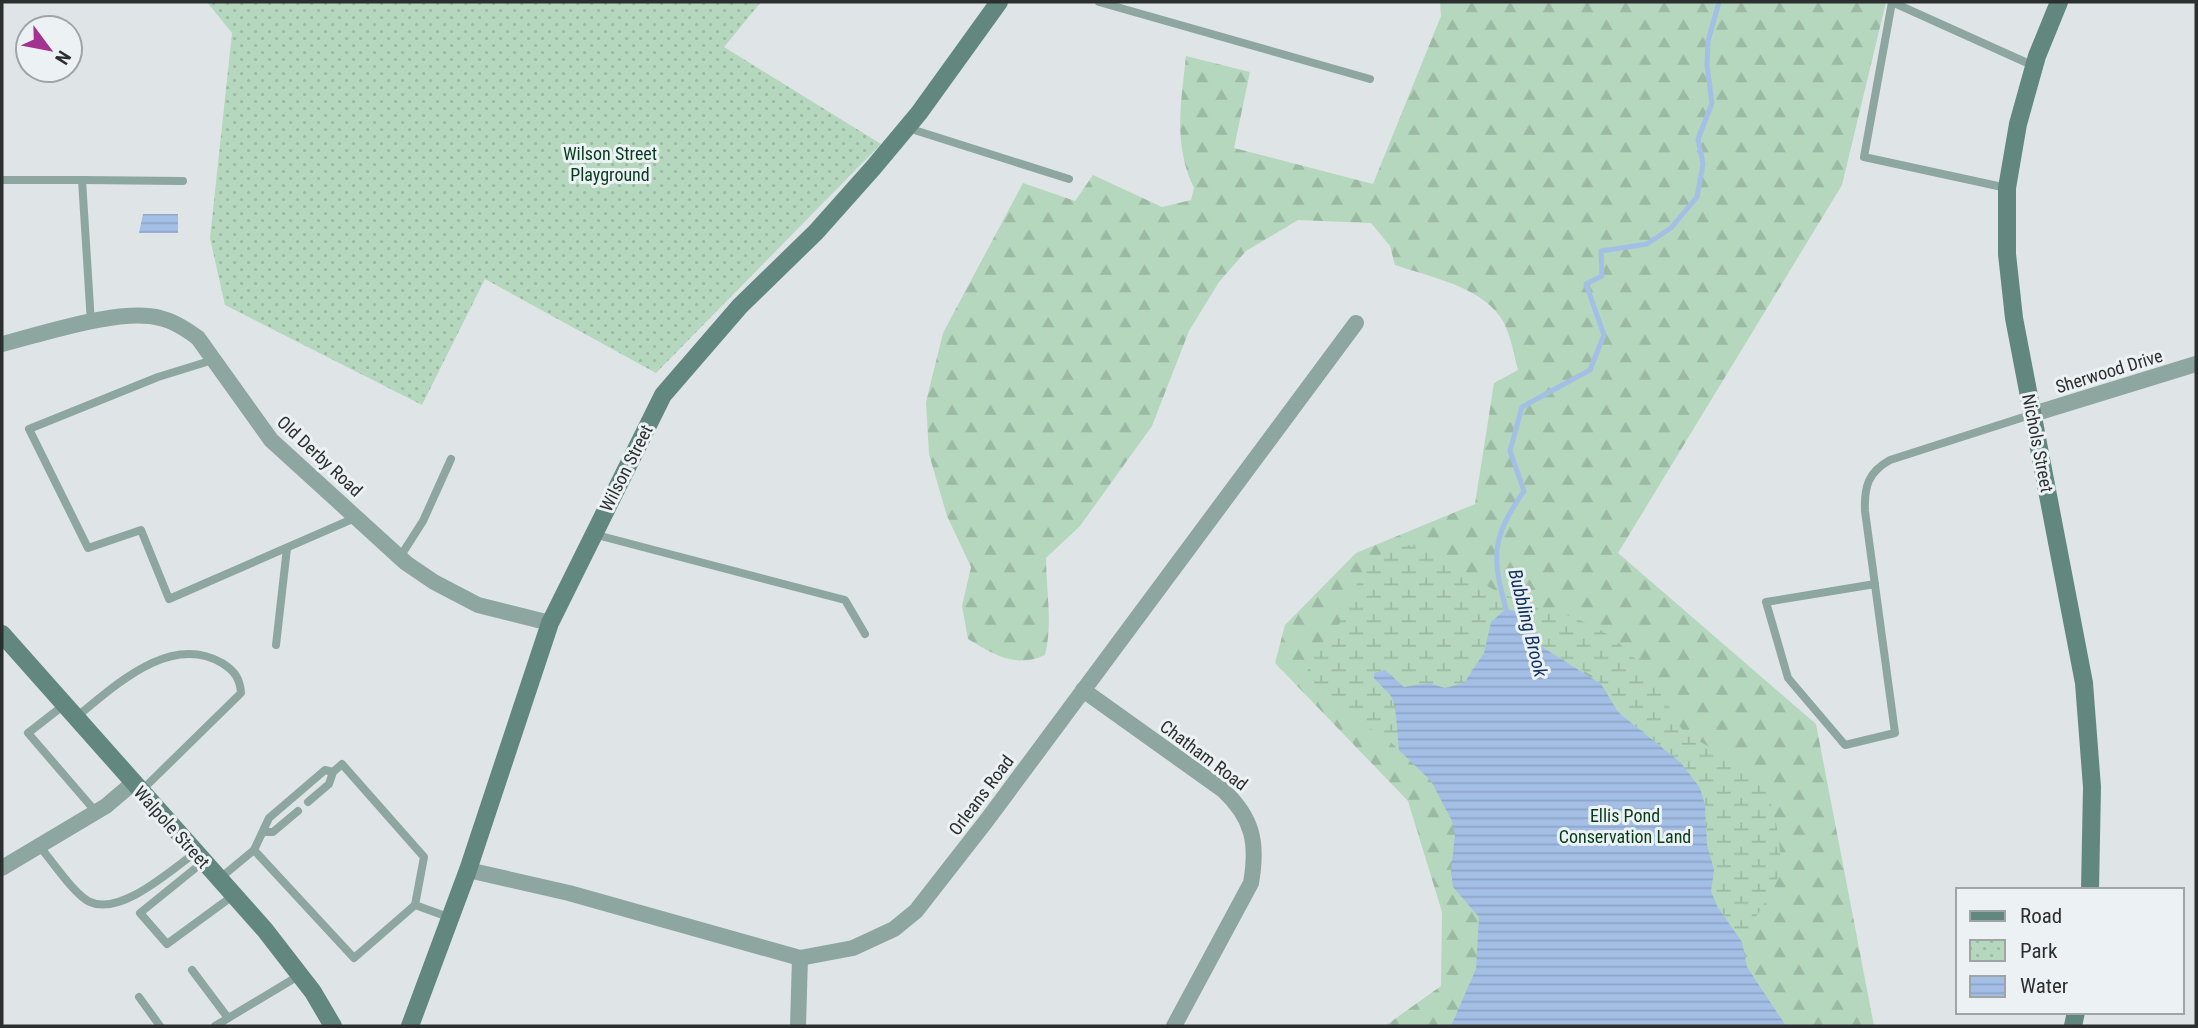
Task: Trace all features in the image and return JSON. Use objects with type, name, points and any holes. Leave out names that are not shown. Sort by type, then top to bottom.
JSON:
[{"type":"main road","name":"Wilson Street","points":[[410,1026],[468,870],[550,623],[663,395],[740,306],[816,232],[907,127],[999,2]]},
{"type":"main road","name":"Nichols Street","points":[[2059,2],[2034,66],[2018,124],[2007,188],[2009,286],[2084,683],[2092,797],[2090,888]]},
{"type":"main road","name":"Walpole Street","points":[[2,634],[234,895],[300,975],[333,1026]]},
{"type":"street","name":"Old Derby Road","points":[[2,344],[133,315],[159,317],[181,326],[198,338],[271,440],[400,557],[434,582],[478,605],[550,623]]},
{"type":"street","name":"Orleans Road","points":[[468,870],[569,893],[800,958],[853,948],[894,929],[916,911],[1356,323]]},
{"type":"street","name":"Sherwood Drive","points":[[2033,414],[2196,364]]},
{"type":"street","name":"Chatham Road","points":[[1083,690],[1223,790],[1241,807],[1252,832],[1256,859],[1251,883],[1174,1026]]},
{"type":"street","points":[[2,868],[136,787]]},
{"type":"street","points":[[798,1026],[800,958]]},
{"type":"lane","points":[[1099,2],[1370,79]]},
{"type":"lane","points":[[2007,188],[1864,157],[1892,2],[2034,66]]},
{"type":"lane","points":[[907,127],[1069,179]]},
{"type":"lane","points":[[2,180],[183,181]]},
{"type":"lane","points":[[82,180],[91,323]]},
{"type":"lane","points":[[213,360],[158,377],[29,429],[88,548],[141,530],[169,599],[357,517]]},
{"type":"lane","points":[[1875,584],[1766,602],[1788,678],[1845,745],[1895,733],[1864,496],[1871,474],[1877,467],[2033,414]]},
{"type":"lane","points":[[400,557],[423,521],[451,459]]},
{"type":"lane","points":[[593,534],[845,600],[865,635]]},
{"type":"lane","points":[[276,645],[287,548]]},
{"type":"lane","points":[[96,812],[28,733],[138,668],[159,661],[186,655],[201,656],[230,668],[240,681],[241,693],[136,787]]},
{"type":"lane","points":[[254,850],[354,958],[415,905],[424,857],[342,764],[333,772],[329,784],[308,802]]},
{"type":"lane","points":[[219,878],[254,850],[269,818],[325,770],[333,772]]},
{"type":"lane","points":[[264,832],[273,832],[299,811]]},
{"type":"lane","points":[[39,846],[89,902],[109,904],[130,898],[199,857]]},
{"type":"lane","points":[[199,857],[140,913],[167,944],[234,895]]},
{"type":"lane","points":[[415,905],[451,918]]},
{"type":"lane","points":[[192,970],[228,1018]]},
{"type":"lane","points":[[215,1026],[300,975]]},
{"type":"lane","points":[[139,997],[160,1026]]},
{"type":"green space","name":"Wilson Street Playground","points":[[207,2],[761,2],[724,47],[881,144],[656,373],[485,279],[422,405],[225,305],[210,238],[232,33]]},
{"type":"green space","name":"Ellis Pond Conservation Land","points":[[1440,2],[1886,2],[1842,185],[1618,553],[1816,724],[1874,1026],[1385,1026],[1441,986],[1442,912],[1408,801],[1275,663],[1285,625],[1356,553],[1475,504],[1494,383],[1518,370],[1504,323],[1484,300],[1456,285],[1395,265],[1390,246],[1371,223],[1298,220],[1246,251],[1219,282],[1189,331],[1152,426],[1080,526],[1046,558],[1049,619],[1045,655],[1024,661],[1014,660],[995,654],[968,639],[962,606],[971,567],[947,516],[929,454],[926,402],[943,333],[1023,183],[1075,201],[1093,175],[1162,207],[1191,200],[1194,188],[1183,156],[1180,124],[1186,56],[1250,72],[1234,148],[1373,184],[1441,16]]},
{"type":"green space","points":[[1406,545],[1433,552],[1505,595],[1580,620],[1608,635],[1655,681],[1676,722],[1683,730],[1755,777],[1769,798],[1778,833],[1780,858],[1777,882],[1742,942],[1717,906],[1711,891],[1714,870],[1707,845],[1707,829],[1681,763],[1618,712],[1601,684],[1591,675],[1539,645],[1534,633],[1488,628],[1478,666],[1473,675],[1458,686],[1445,687],[1426,683],[1404,687],[1385,670],[1381,687],[1395,708],[1399,750],[1389,741],[1331,706],[1315,691],[1309,679],[1310,659],[1343,618],[1364,571],[1379,555]]},
{"type":"water","points":[[143,214],[178,214],[178,233],[139,233]]},
{"type":"water","points":[[1506,609],[1522,613],[1529,618],[1539,645],[1601,684],[1618,712],[1681,763],[1700,788],[1705,805],[1707,845],[1714,870],[1711,891],[1717,906],[1742,942],[1747,967],[1786,1026],[1451,1026],[1476,969],[1479,917],[1453,887],[1451,871],[1455,835],[1452,821],[1431,781],[1399,750],[1395,705],[1391,696],[1374,678],[1374,673],[1385,670],[1404,687],[1429,683],[1445,688],[1464,683],[1484,653],[1491,622]]},
{"type":"waterway","name":"Bubbling Brook","points":[[1507,613],[1499,577],[1497,549],[1505,523],[1524,491],[1510,451],[1522,407],[1590,370],[1604,335],[1586,284],[1602,276],[1601,251],[1647,244],[1671,228],[1697,197],[1703,164],[1698,139],[1712,103],[1707,65],[1708,41],[1719,2]]}]
